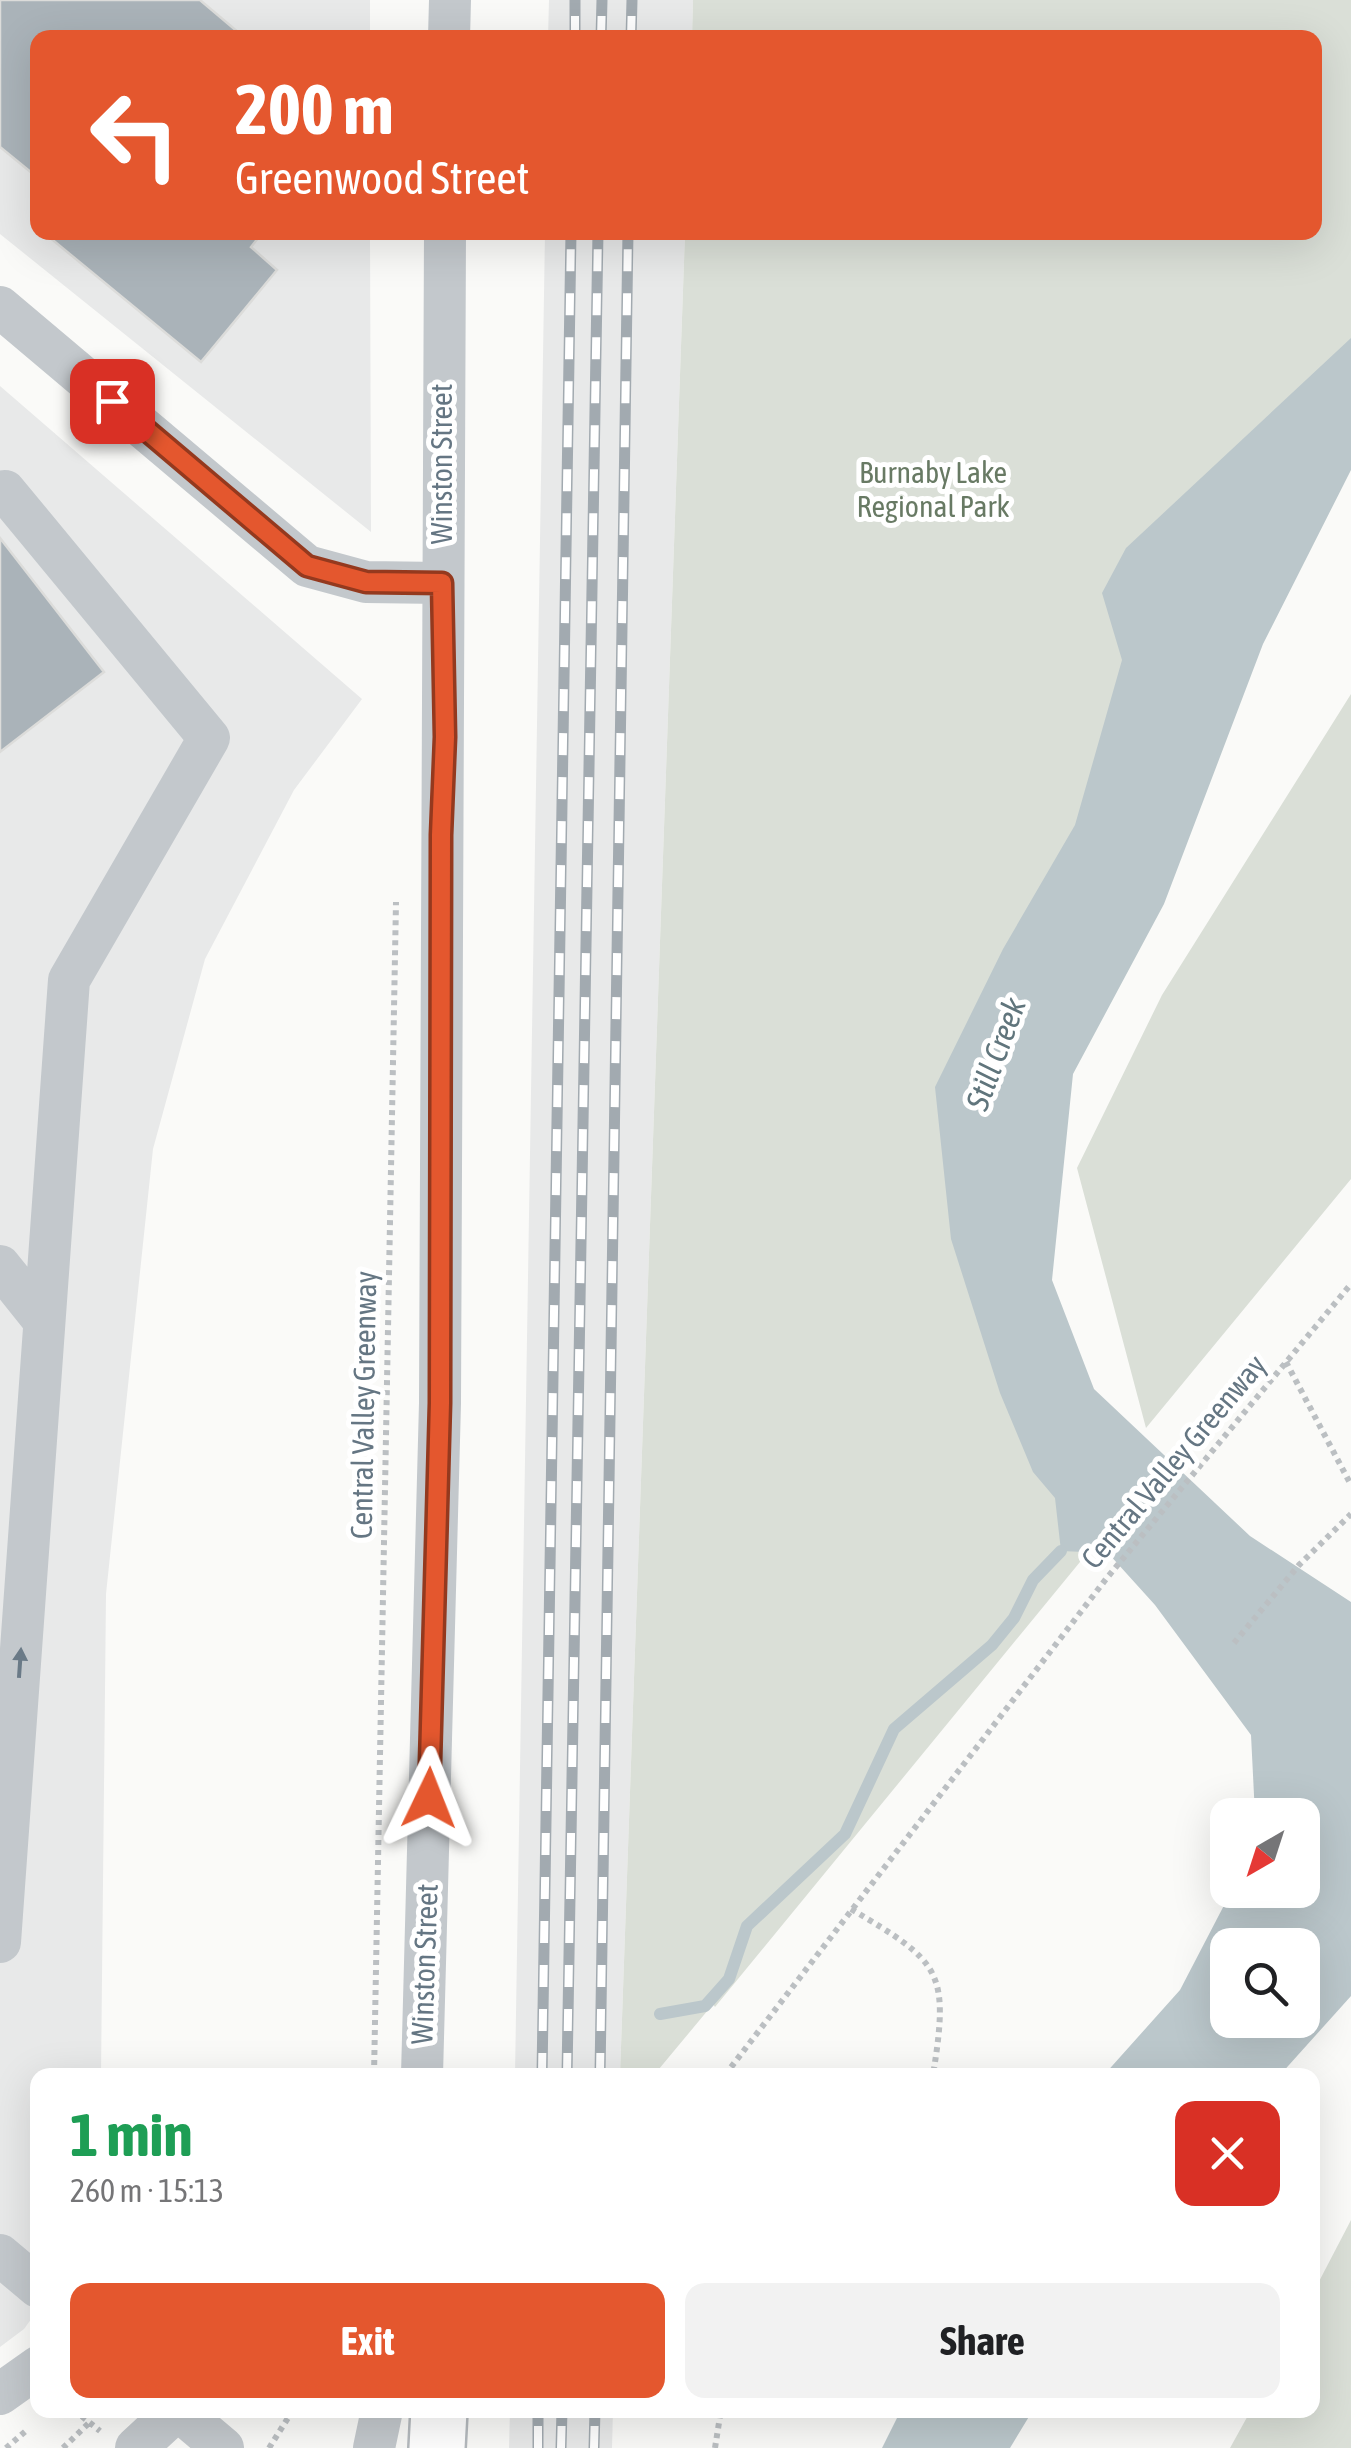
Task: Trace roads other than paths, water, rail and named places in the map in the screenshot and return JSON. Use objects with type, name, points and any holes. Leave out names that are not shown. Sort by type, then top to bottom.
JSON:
[{"type":"main road","points":[[437,2448],[439,2418]]},
{"type":"street","points":[[449,30],[450,0]]},
{"type":"street","name":"Winston Street","points":[[422,2068],[440,1403],[444,240]]},
{"type":"street","points":[[0,307],[307,566],[366,582],[442,583]]},
{"type":"street","points":[[0,494],[6,491],[209,738],[68,980],[0,1937]]},
{"type":"street","points":[[0,1266],[44,1320]]},
{"type":"street","points":[[0,2255],[30,2281]]},
{"type":"street","points":[[0,2394],[30,2373]]},
{"type":"street","points":[[118,2440],[162,2418]]},
{"type":"street","points":[[188,2418],[224,2448]]},
{"type":"water","name":"Still Creek","points":[[1351,338],[1351,470],[1263,644],[1164,904],[1073,1074],[1052,1280],[1094,1389],[1250,1536],[1351,1602],[1351,1996],[1320,2030],[1320,1928],[1212,1928],[1223,1908],[1320,1908],[1320,1798],[1254,1798],[1251,1735],[1155,1605],[1108,1553],[1061,1551],[1055,1498],[1033,1472],[1000,1393],[951,1239],[935,1087],[1003,949],[1075,825],[1122,660],[1102,593],[1126,548]]},
{"type":"water","points":[[1210,1932],[1210,2038],[1313,2038],[1286,2068],[1110,2068],[1180,1990]]},
{"type":"water","points":[[897,2418],[1028,2418],[1010,2448],[882,2448]]},
{"type":"waterway","points":[[660,2014],[705,2006],[729,1979],[747,1926],[845,1834],[894,1729],[992,1645],[1014,1618],[1033,1580],[1061,1551]]},
{"type":"railway","points":[[575,0],[575,30]]},
{"type":"railway","points":[[601,30],[602,0]]},
{"type":"railway","points":[[631,30],[632,0]]},
{"type":"railway","points":[[542,2068],[571,240]]},
{"type":"railway","points":[[567,2068],[598,240]]},
{"type":"railway","points":[[600,2068],[628,240]]},
{"type":"railway","points":[[538,2418],[538,2448]]},
{"type":"railway","points":[[561,2448],[562,2418]]},
{"type":"railway","points":[[594,2448],[595,2418]]},
{"type":"park label","name":"Burnaby Lake Regional Park","points":[[933,490]]}]
